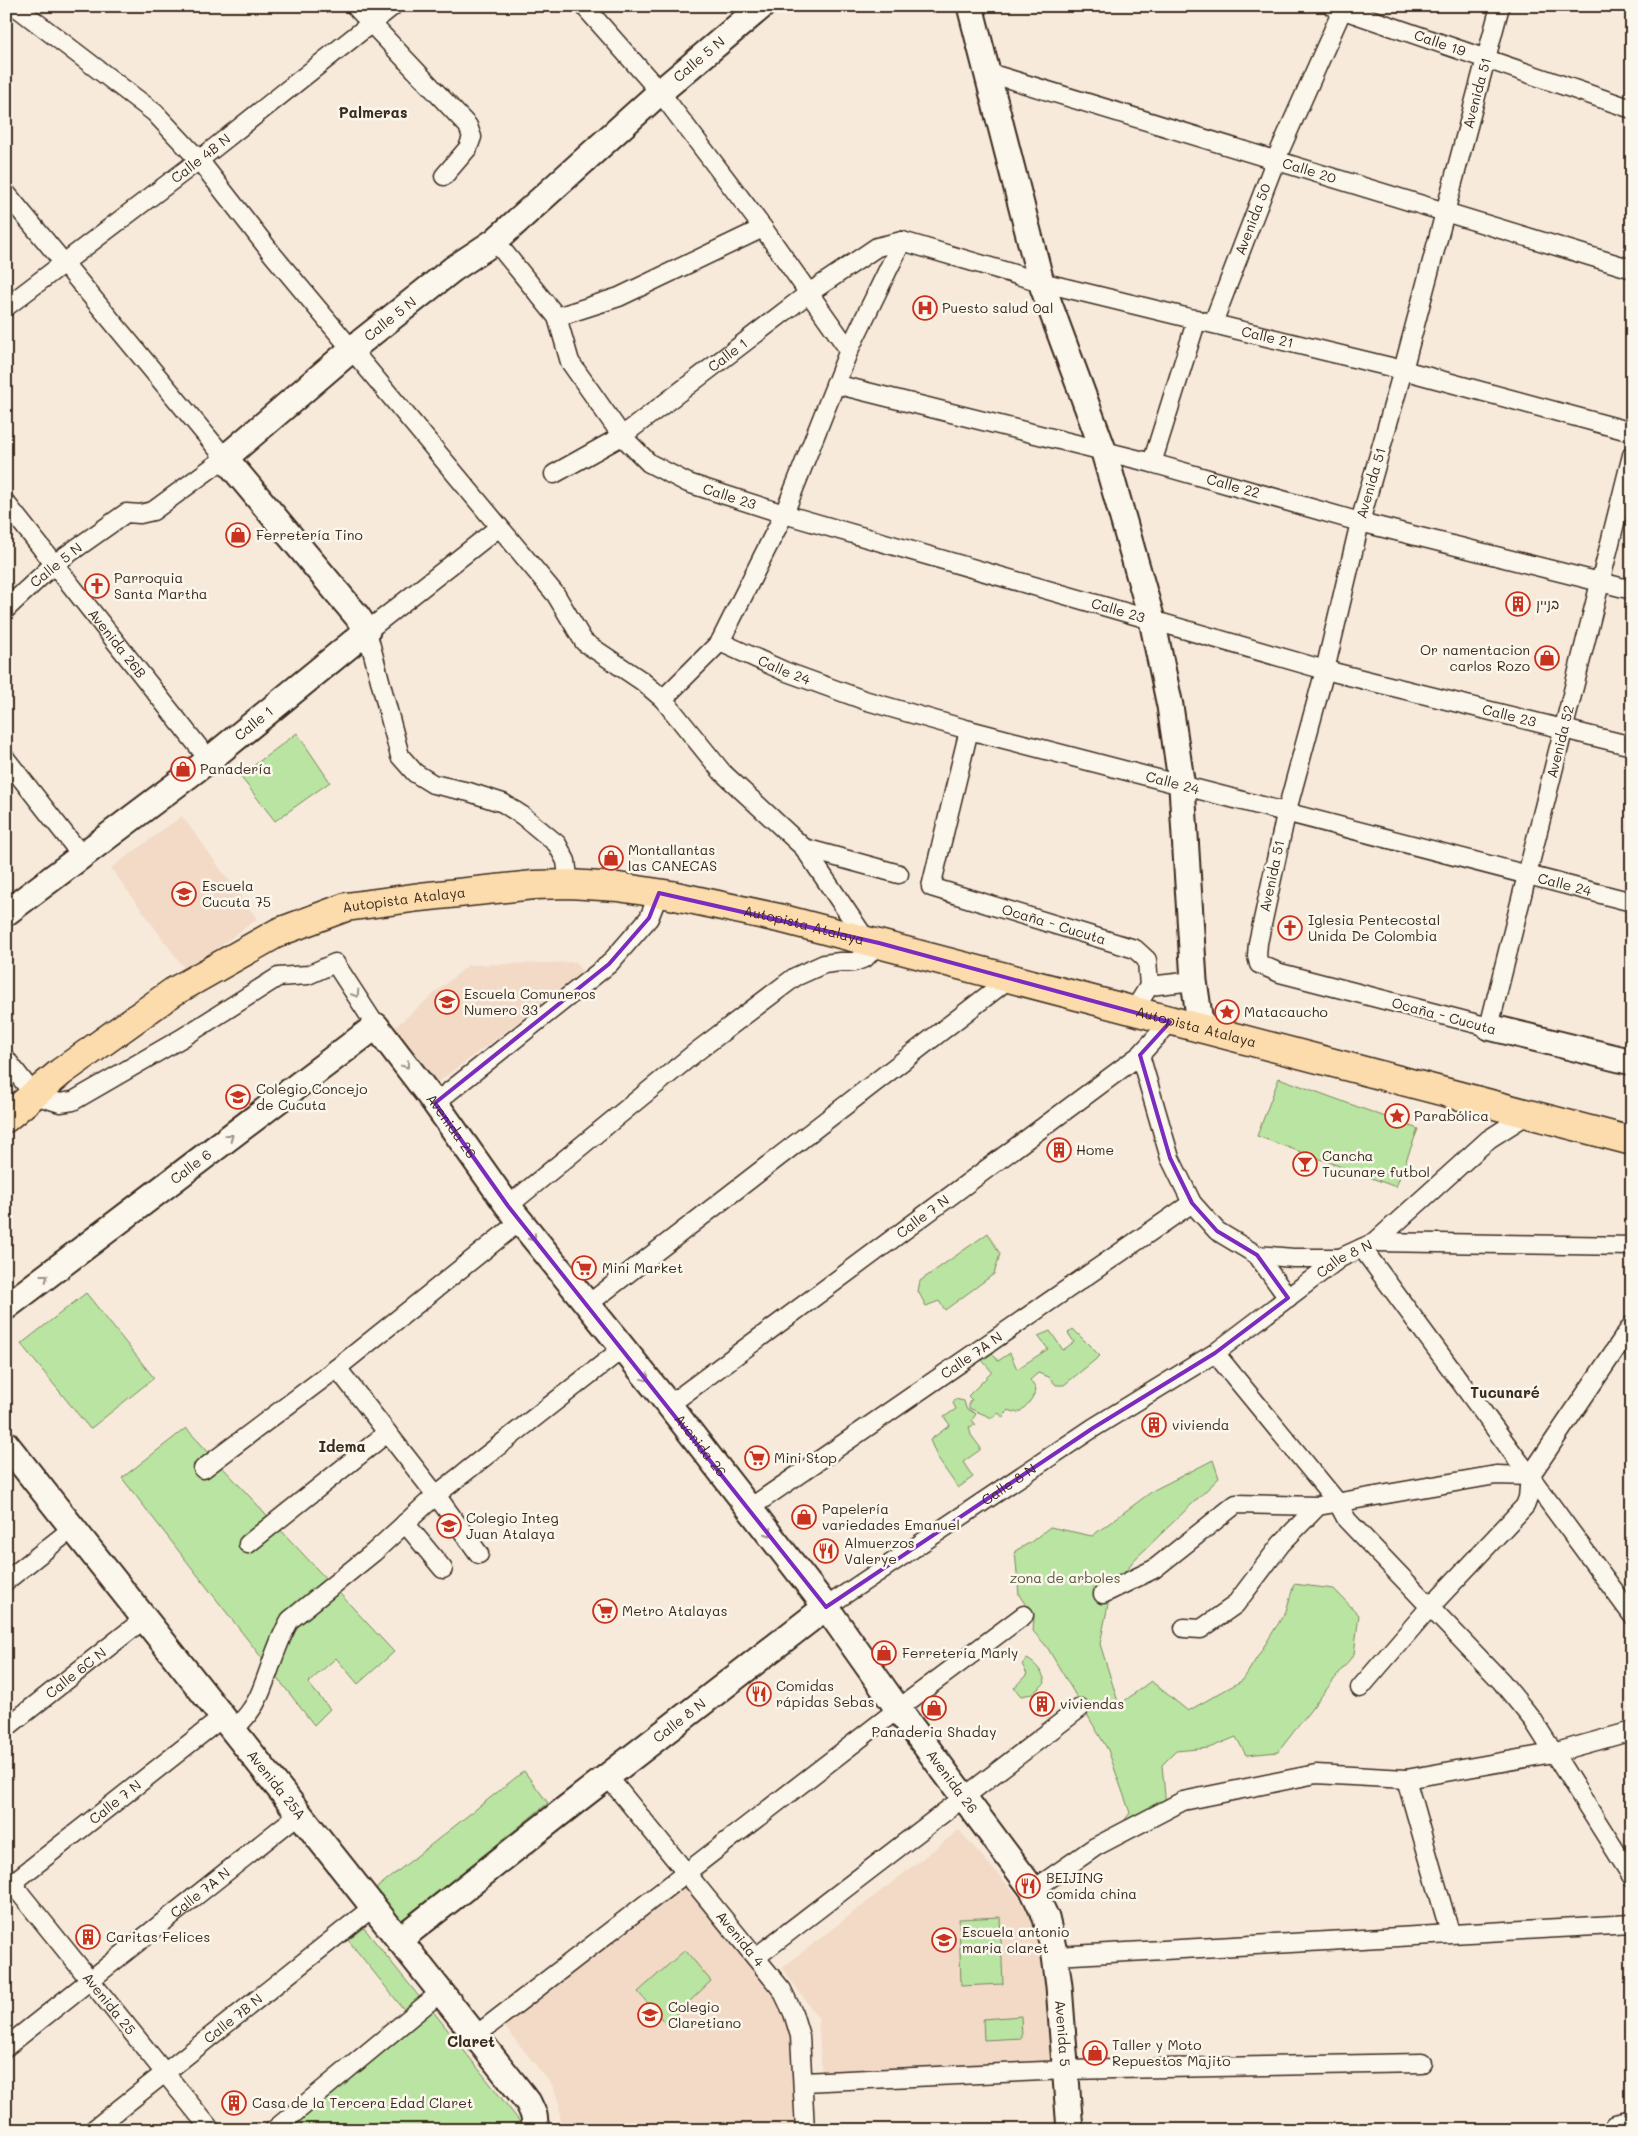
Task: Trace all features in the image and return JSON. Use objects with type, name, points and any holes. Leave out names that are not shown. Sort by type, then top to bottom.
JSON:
[{"type":"main road","name":"Autopista Atalaya","points":[[15,1110],[61,1072],[173,992],[279,932],[346,907],[534,885],[569,884],[618,887],[659,893],[749,911],[1632,1141]]},
{"type":"street","points":[[15,6],[155,113],[199,160],[273,255],[498,528],[556,595],[584,642],[642,681],[663,699],[722,772],[804,848],[873,942],[865,958],[854,962],[824,964],[795,977],[696,1052],[337,1368],[203,1469]]},
{"type":"street","points":[[355,6],[468,126],[472,137],[468,148],[444,176]]},
{"type":"street","name":"Calle 4B N","points":[[6,307],[199,160],[393,6]]},
{"type":"street","points":[[584,6],[660,92],[763,228],[849,350]]},
{"type":"street","name":"Calle 5 N","points":[[6,609],[54,564],[126,513],[140,514],[153,511],[225,458],[352,349],[453,269],[496,241],[660,92],[762,6]]},
{"type":"street","points":[[970,6],[1041,282],[1104,452],[1152,620],[1170,706],[1182,787],[1194,981],[1201,1029]]},
{"type":"street","name":"Avenida 51","points":[[1259,964],[1257,956],[1258,943],[1286,814],[1325,670],[1360,522],[1404,370],[1500,6]]},
{"type":"street","name":"Calle 19","points":[[1339,8],[1632,109]]},
{"type":"street","name":"Avenida 50","points":[[1152,464],[1205,321],[1276,159],[1339,8]]},
{"type":"street","name":"Calle 20","points":[[986,72],[1632,269]]},
{"type":"street","points":[[6,193],[350,608],[367,631],[400,756],[415,773],[433,784],[470,792],[503,803],[523,816],[558,844],[566,861],[569,884]]},
{"type":"street","points":[[496,241],[557,317],[619,296],[763,228]]},
{"type":"street","points":[[663,699],[720,642],[784,514],[849,350],[902,241]]},
{"type":"street","name":"Calle 21","points":[[902,241],[1041,282],[1404,370],[1632,432]]},
{"type":"street","name":"Calle 1","points":[[554,474],[622,436],[809,293],[878,247],[902,241]]},
{"type":"street","name":"Calle 23","points":[[557,317],[570,362],[622,436],[649,463],[688,483],[784,514],[1325,670],[1632,746]]},
{"type":"street","name":"Calle 22","points":[[835,384],[1152,464],[1360,522],[1632,590]]},
{"type":"street","name":"Avenida 52","points":[[1489,1027],[1632,455]]},
{"type":"street","name":"Avenida 26B","points":[[6,503],[209,760]]},
{"type":"street","name":"Calle 1","points":[[6,914],[209,760],[367,631],[498,528]]},
{"type":"street","name":"Calle 24","points":[[720,642],[784,671],[864,700],[969,730],[1286,814],[1632,902]]},
{"type":"street","name":"Ocaña - Cucuta","points":[[969,730],[931,887],[1135,949],[1147,960],[1149,986]]},
{"type":"street","points":[[6,759],[82,856]]},
{"type":"street","points":[[804,848],[899,874]]},
{"type":"street","points":[[435,1103],[609,964],[649,918],[659,893]]},
{"type":"street","name":"Avenida 26","points":[[15,1110],[60,1103],[84,1096],[278,977],[308,975],[335,963],[376,1026],[435,1103],[509,1218],[587,1305],[750,1508],[826,1607],[963,1798],[1033,1890],[1046,1918],[1053,1947]]},
{"type":"street","name":"Ocaña - Cucuta","points":[[1259,964],[1280,973],[1632,1062]]},
{"type":"street","points":[[587,1305],[1010,979]]},
{"type":"street","points":[[1133,1012],[1149,986],[1194,981]]},
{"type":"street","name":"Calle 7 N","points":[[669,1405],[1140,1055],[1170,1022]]},
{"type":"street","name":"Calle 6","points":[[6,1306],[376,1026]]},
{"type":"street","points":[[1140,1055],[1170,1158],[1192,1203],[1217,1232],[1257,1255],[1288,1298]]},
{"type":"street","points":[[6,1059],[15,1110]]},
{"type":"street","name":"Calle 8 N","points":[[399,1940],[826,1607],[1093,1428],[1215,1353],[1340,1258],[1368,1245],[1488,1139],[1528,1114]]},
{"type":"street","name":"Calle 7A N","points":[[750,1508],[1192,1203]]},
{"type":"street","points":[[1368,1245],[1632,1246]]},
{"type":"street","points":[[1368,1245],[1530,1476],[1632,1615]]},
{"type":"street","points":[[1257,1255],[1293,1258],[1340,1258]]},
{"type":"street","points":[[1360,1688],[1429,1608],[1525,1506],[1528,1498],[1530,1476],[1632,1325]]},
{"type":"street","name":"Calle 7 N","points":[[8,1882],[228,1724],[248,1715],[258,1698],[290,1620],[406,1524],[436,1495],[622,1349]]},
{"type":"street","points":[[1215,1353],[1338,1503],[1347,1520],[1429,1608],[1501,1681],[1533,1720],[1632,1877]]},
{"type":"street","points":[[337,1368],[436,1495],[479,1554]]},
{"type":"street","points":[[248,1544],[387,1433]]},
{"type":"street","name":"Avenida 25A","points":[[6,1444],[528,2102],[534,2115],[536,2130]]},
{"type":"street","points":[[1103,1594],[1154,1568],[1236,1504],[1318,1506],[1496,1475],[1530,1476]]},
{"type":"street","points":[[1184,1628],[1201,1629],[1236,1604],[1281,1544],[1318,1506]]},
{"type":"street","points":[[406,1524],[442,1569]]},
{"type":"street","points":[[6,1581],[73,1528]]},
{"type":"street","points":[[475,2036],[898,1709],[1024,1615]]},
{"type":"street","name":"Calle 6C N","points":[[6,1728],[144,1619]]},
{"type":"street","points":[[756,1957],[1080,1708]]},
{"type":"street","points":[[1033,1890],[1094,1847],[1183,1801],[1316,1774],[1406,1779],[1553,1753],[1632,1731]]},
{"type":"street","name":"Avenida 4","points":[[608,1777],[782,1990],[793,2013],[800,2036],[805,2130]]},
{"type":"street","points":[[1406,1779],[1450,1933]]},
{"type":"street","name":"Calle 7A N","points":[[6,2047],[299,1814]]},
{"type":"street","name":"Avenida 25","points":[[8,1882],[211,2130]]},
{"type":"street","name":"Calle 7B N","points":[[93,2130],[373,1907]]},
{"type":"street","points":[[1053,1947],[1450,1933],[1632,1924]]},
{"type":"street","name":"Avenida 5","points":[[1053,1947],[1066,2070],[1070,2130]]},
{"type":"street","points":[[274,2130],[441,1992]]},
{"type":"street","points":[[803,2082],[1066,2070],[1422,2063]]},
{"type":"highlighted area","points":[[659,893],[879,943],[1170,1022],[1140,1055],[1170,1158],[1192,1203],[1217,1231],[1257,1255],[1288,1298],[1215,1353],[1093,1428],[826,1607],[508,1206],[435,1103],[609,964],[649,918]]},
{"type":"shaded area","name":"Escuela Cucuta 75","points":[[182,816],[257,919],[186,971],[111,868]]},
{"type":"shaded area","points":[[576,962],[583,974],[430,1088],[387,1034],[468,965]]},
{"type":"shaded area","points":[[959,1830],[1027,1907],[1042,1950],[1054,2067],[822,2076],[818,2018],[782,1968]]},
{"type":"shaded area","name":"Colegio Claretiano","points":[[684,1882],[781,2005],[792,2042],[794,2130],[561,2130],[559,2102],[553,2086],[503,2025]]},
{"type":"green space","points":[[297,733],[330,782],[275,821],[240,776]]},
{"type":"green space","points":[[1279,1078],[1418,1129],[1396,1187],[1257,1136]]},
{"type":"green space","points":[[988,1233],[1000,1254],[994,1274],[945,1310],[939,1301],[926,1306],[918,1291],[920,1281]]},
{"type":"green space","points":[[86,1293],[154,1378],[90,1429],[21,1344]]},
{"type":"green space","points":[[1073,1329],[1100,1356],[1064,1385],[1056,1385],[1049,1377],[1038,1373],[1030,1380],[1036,1389],[1033,1396],[1018,1413],[1008,1410],[1003,1418],[999,1413],[992,1418],[969,1408],[969,1402],[972,1400],[968,1396],[992,1372],[982,1360],[992,1353],[998,1361],[1010,1353],[1017,1369],[1048,1349],[1038,1336],[1050,1331],[1063,1350],[1074,1342],[1068,1333]]},
{"type":"green space","points":[[955,1399],[964,1401],[966,1408],[976,1414],[972,1420],[976,1425],[969,1427],[971,1435],[980,1447],[980,1450],[963,1462],[973,1477],[958,1488],[938,1459],[930,1440],[950,1425],[944,1417],[956,1409],[953,1403]]},
{"type":"green space","points":[[186,1428],[394,1652],[358,1684],[336,1658],[308,1683],[330,1709],[314,1725],[122,1478]]},
{"type":"green space","name":"zona de arboles","points":[[1213,1460],[1219,1478],[1133,1561],[1110,1595],[1100,1644],[1119,1705],[1151,1681],[1188,1711],[1243,1680],[1286,1611],[1294,1584],[1334,1589],[1359,1615],[1354,1654],[1278,1752],[1246,1755],[1236,1737],[1209,1748],[1176,1751],[1162,1765],[1166,1806],[1117,1830],[1130,1813],[1108,1750],[1047,1647],[1033,1631],[1034,1617],[1019,1595],[1015,1551],[1031,1542],[1050,1527],[1092,1536],[1154,1490]]},
{"type":"green space","points":[[1027,1659],[1039,1669],[1045,1683],[1032,1694],[1021,1696],[1014,1688],[1027,1674],[1022,1664]]},
{"type":"green space","points":[[524,1771],[548,1803],[402,1922],[374,1890]]},
{"type":"green space","points":[[1000,1917],[1003,1984],[961,1986],[959,1919]]},
{"type":"green space","points":[[364,1928],[421,1999],[405,2011],[348,1940]]},
{"type":"green space","points":[[685,1950],[711,1981],[666,2024],[638,1992]]},
{"type":"green space","points":[[432,2010],[521,2123],[521,2130],[285,2130]]},
{"type":"green space","points":[[1021,2016],[1022,2038],[984,2040],[983,2019]]},
{"type":"place","name":"Puesto salud 0al","points":[[925,308]]},
{"type":"place","name":"Ferretería Tino","points":[[238,535]]},
{"type":"place","name":"Parroquia Santa Martha","points":[[97,586]]},
{"type":"place","name":"בניין","points":[[1518,604]]},
{"type":"place","name":"Or namentacion carlos Rozo","points":[[1547,658]]},
{"type":"place","name":"Panadería","points":[[183,769]]},
{"type":"place","name":"Montallantas las CANECAS","points":[[611,858]]},
{"type":"place","name":"Escuela Cucuta 75","points":[[184,894]]},
{"type":"place","name":"Iglesia Pentecostal Unida De Colombia","points":[[1290,928]]},
{"type":"place","name":"Escuela Comuneros Numero 33","points":[[447,1002]]},
{"type":"place","name":"Matacaucho","points":[[1227,1012]]},
{"type":"place","name":"Colegio Concejo de Cucuta","points":[[238,1097]]},
{"type":"place","name":"Parabólica","points":[[1397,1116]]},
{"type":"place","name":"Home","points":[[1059,1150]]},
{"type":"place","name":"Cancha Tucunare futbol","points":[[1305,1164]]},
{"type":"place","name":"Mini Market","points":[[584,1268]]},
{"type":"place","name":"vivienda","points":[[1154,1425]]},
{"type":"place","name":"Mini Stop","points":[[757,1458]]},
{"type":"place","name":"Papelería variedades Emanuel","points":[[804,1517]]},
{"type":"place","name":"Colegio Integ Juan Atalaya","points":[[449,1526]]},
{"type":"place","name":"Almuerzos Valerye","points":[[826,1551]]},
{"type":"place","name":"Metro Atalayas","points":[[605,1611]]},
{"type":"place","name":"Ferretería Marly","points":[[884,1653]]},
{"type":"place","name":"Comidas rápidas Sebas","points":[[759,1694]]},
{"type":"place","name":"viviendas","points":[[1042,1704]]},
{"type":"place","name":"Panaderia Shaday","points":[[934,1708]]},
{"type":"place","name":"BEIJING comida china","points":[[1028,1886]]},
{"type":"place","name":"Caritas Felices","points":[[88,1937]]},
{"type":"place","name":"Escuela antonio maria claret","points":[[944,1940]]},
{"type":"place","name":"Colegio Claretiano","points":[[650,2015]]},
{"type":"place","name":"Taller y Moto Repuestos Majito","points":[[1095,2053]]},
{"type":"place","name":"Casa de la Tercera Edad Claret","points":[[234,2103]]},
{"type":"district","name":"Palmeras","points":[[373,113]]},
{"type":"district","name":"Tucunaré","points":[[1505,1393]]},
{"type":"district","name":"Idema","points":[[342,1447]]},
{"type":"district","name":"Claret","points":[[471,2042]]}]
